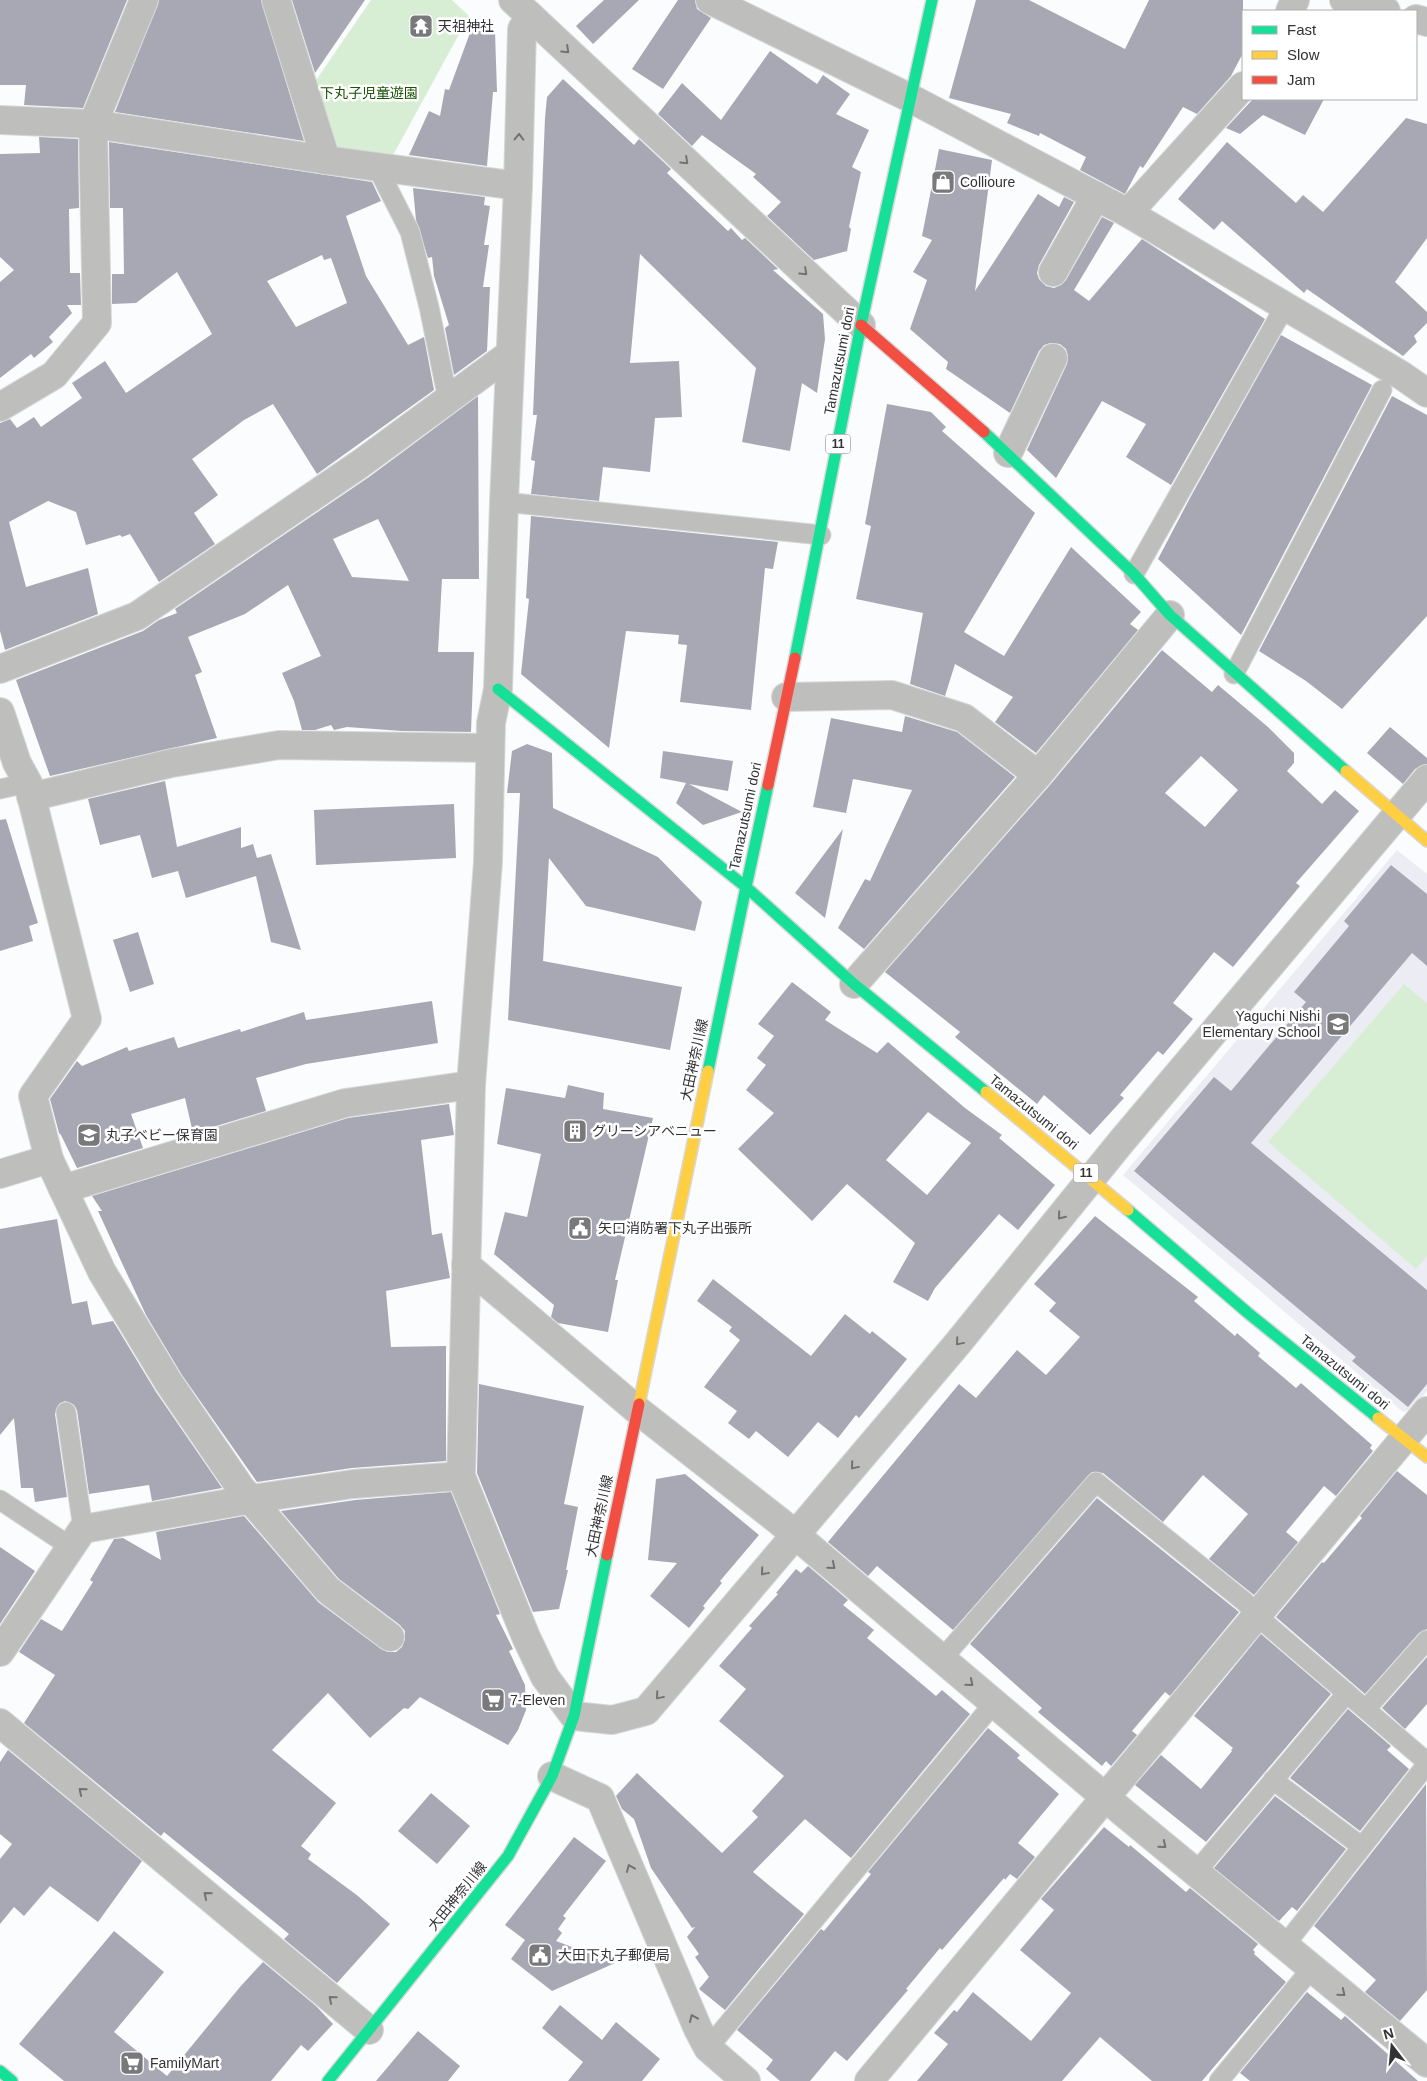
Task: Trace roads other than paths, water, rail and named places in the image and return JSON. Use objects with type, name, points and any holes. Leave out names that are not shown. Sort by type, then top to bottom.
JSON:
[{"type":"main road","name":"Tamazutsumi dori","points":[[932,0],[861,325],[821,535],[746,887],[854,984],[1092,1179],[1248,1313],[1427,1457]]},
{"type":"main road","points":[[861,325],[1008,453],[1134,574],[1170,615],[1234,674],[1427,841]]},
{"type":"main road","points":[[498,689],[746,887]]},
{"type":"main road","name":"大田神奈川線","points":[[330,2080],[508,1856],[552,1776],[574,1716],[636,1409],[746,887]]},
{"type":"main road","points":[[0,2071],[12,2081]]},
{"type":"street","points":[[0,407],[54,375],[96,323],[93,124],[144,0]]},
{"type":"street","points":[[276,0],[326,160]]},
{"type":"street","points":[[710,0],[910,98],[1128,213],[1285,306],[1392,382],[1427,393]]},
{"type":"street","points":[[1344,0],[1382,10]]},
{"type":"street","points":[[522,8],[518,186],[498,689],[491,723],[488,862],[471,1085],[460,1476],[526,1637],[545,1677],[574,1716],[612,1720],[646,1711],[958,1343],[1092,1179],[1427,779]]},
{"type":"street","points":[[522,8],[861,325]]},
{"type":"street","points":[[1128,213],[1242,87]]},
{"type":"street","points":[[0,120],[93,124],[326,160],[518,186]]},
{"type":"street","points":[[1053,272],[1096,196]]},
{"type":"street","points":[[0,669],[137,616],[360,464],[510,354]]},
{"type":"street","points":[[1008,453],[1053,358]]},
{"type":"street","points":[[854,984],[1038,776],[1170,615]]},
{"type":"street","points":[[786,697],[892,695],[964,718],[1038,776]]},
{"type":"street","points":[[0,712],[17,763],[29,790],[87,1019],[33,1096],[49,1159],[102,1272],[169,1383],[240,1488],[252,1499],[328,1590],[390,1637]]},
{"type":"street","points":[[29,790],[279,745],[490,748]]},
{"type":"street","points":[[63,1189],[345,1103],[471,1085]]},
{"type":"street","points":[[0,1174],[49,1159]]},
{"type":"street","points":[[466,1265],[636,1409],[795,1535],[1106,1798],[1427,2063]]},
{"type":"street","points":[[869,2081],[1258,1616],[1427,1410]]},
{"type":"street","points":[[0,1652],[77,1538],[252,1499],[353,1484],[460,1476]]},
{"type":"street","points":[[0,1723],[369,2030]]},
{"type":"street","points":[[552,1776],[600,1798],[708,2048],[746,2081]]},
{"type":"lane","points":[[377,167],[410,232],[430,308],[448,400]]},
{"type":"lane","points":[[1134,574],[1285,306]]},
{"type":"lane","points":[[1234,674],[1392,382]]},
{"type":"lane","points":[[504,502],[821,535]]},
{"type":"lane","points":[[0,789],[29,790]]},
{"type":"lane","points":[[66,1412],[77,1538]]},
{"type":"lane","points":[[942,1659],[1096,1482],[1245,1602],[1258,1616],[1427,1763],[1285,1946]]},
{"type":"lane","points":[[0,1500],[77,1538]]},
{"type":"lane","points":[[1366,1709],[1427,1640]]},
{"type":"lane","points":[[1196,1872],[1347,1692]]},
{"type":"lane","points":[[708,2048],[994,1703]]},
{"type":"lane","points":[[1273,1780],[1361,1846]]},
{"type":"lane","points":[[1219,2081],[1312,1968]]},
{"type":"place","name":"天祖神社","points":[[421,26]]},
{"type":"place","name":"Collioure","points":[[943,182]]},
{"type":"place","name":"Yaguchi Nishi Elementary School","points":[[1338,1024]]},
{"type":"place","name":"グリーンアベニュー","points":[[575,1131]]},
{"type":"place","name":"丸子ベビー保育園","points":[[89,1135]]},
{"type":"place","name":"矢口消防署下丸子出張所","points":[[580,1228]]},
{"type":"place","name":"7-Eleven","points":[[493,1700]]},
{"type":"place","name":"大田下丸子郵便局","points":[[540,1955]]},
{"type":"place","name":"FamilyMart","points":[[132,2063]]},
{"type":"park label","name":"下丸子児童遊園","points":[[369,93]]}]
